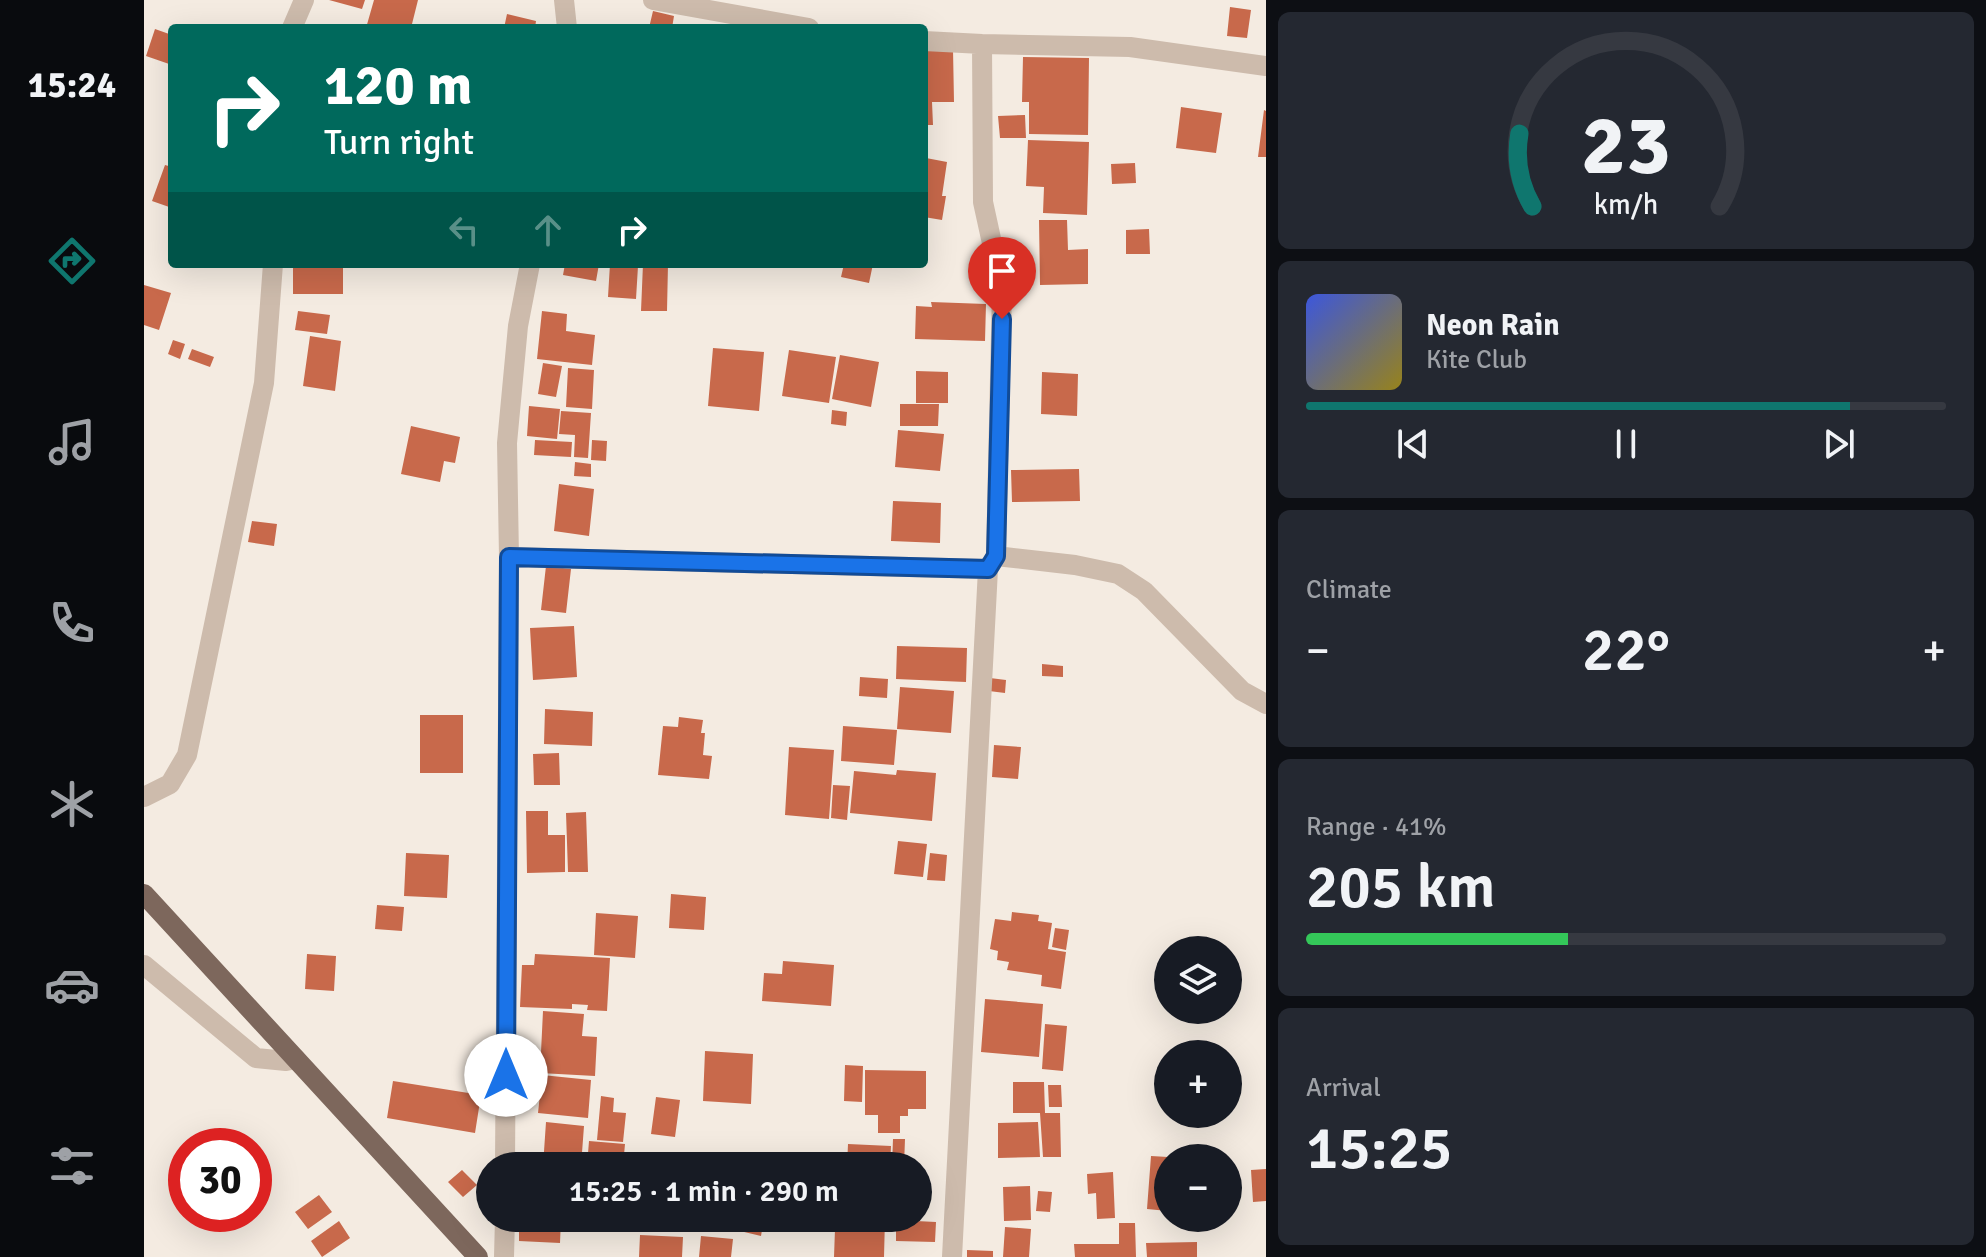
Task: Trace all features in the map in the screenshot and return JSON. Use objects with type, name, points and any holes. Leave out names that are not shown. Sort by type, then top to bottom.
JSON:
[{"type":"main road","points":[[144,894],[478,1257]]},
{"type":"street","points":[[294,24],[304,0]]},
{"type":"street","points":[[564,0],[567,24]]},
{"type":"street","points":[[653,0],[787,24]]},
{"type":"street","points":[[928,41],[1130,47],[1266,66]]},
{"type":"street","points":[[952,1257],[992,563],[1002,289],[983,202],[982,44]]},
{"type":"street","points":[[144,797],[170,784],[187,755],[264,383],[273,268]]},
{"type":"street","points":[[505,1152],[507,443],[518,326],[529,268]]},
{"type":"street","points":[[509,557],[1075,565],[1118,574],[1144,591],[1242,691],[1266,704]]},
{"type":"street","points":[[144,965],[256,1058],[296,1059]]},
{"type":"street","points":[[504,1257],[505,1232]]},
{"type":"building","points":[[329,0],[365,0],[362,9]]},
{"type":"building","points":[[374,0],[418,0],[412,24],[367,24]]},
{"type":"building","points":[[1230,7],[1251,10],[1247,38],[1227,36]]},
{"type":"building","points":[[653,11],[674,16],[673,24],[650,24]]},
{"type":"building","points":[[507,14],[536,21],[536,24],[505,24]]},
{"type":"building","points":[[155,29],[168,34],[168,64],[146,56]]},
{"type":"building","points":[[928,49],[953,49],[954,102],[932,102],[933,125],[928,125]]},
{"type":"building","points":[[1023,57],[1089,58],[1088,135],[1029,134],[1029,102],[1022,102]]},
{"type":"building","points":[[1181,107],[1222,113],[1216,153],[1176,148]]},
{"type":"building","points":[[1264,110],[1266,157],[1258,157]]},
{"type":"building","points":[[1025,115],[1026,138],[1000,138],[998,116]]},
{"type":"building","points":[[1028,140],[1089,142],[1087,215],[1043,213],[1044,187],[1026,186]]},
{"type":"building","points":[[928,158],[947,162],[942,220],[928,218]]},
{"type":"building","points":[[1135,163],[1136,183],[1112,184],[1111,164]]},
{"type":"building","points":[[165,165],[168,166],[168,207],[152,201]]},
{"type":"building","points":[[1039,220],[1067,220],[1068,250],[1088,249],[1088,284],[1040,285]]},
{"type":"building","points":[[1149,229],[1150,254],[1126,254],[1126,230]]},
{"type":"building","points":[[293,268],[343,268],[343,294],[293,294]]},
{"type":"building","points":[[564,268],[598,268],[596,281],[563,275]]},
{"type":"building","points":[[610,268],[638,268],[636,299],[608,297]]},
{"type":"building","points":[[643,268],[668,268],[667,311],[641,311]]},
{"type":"building","points":[[843,268],[872,268],[869,283],[841,277]]},
{"type":"building","points":[[144,285],[171,293],[159,330],[144,325]]},
{"type":"building","points":[[931,302],[986,304],[985,341],[915,339],[916,306],[932,307]]},
{"type":"building","points":[[298,311],[330,315],[327,334],[295,330]]},
{"type":"building","points":[[542,311],[567,314],[566,331],[595,335],[592,365],[537,359]]},
{"type":"building","points":[[310,336],[341,341],[335,391],[303,386]]},
{"type":"building","points":[[173,340],[185,344],[180,359],[168,354]]},
{"type":"building","points":[[713,348],[764,352],[759,411],[708,406]]},
{"type":"building","points":[[192,349],[214,357],[210,367],[188,359]]},
{"type":"building","points":[[789,350],[836,357],[829,403],[782,396]]},
{"type":"building","points":[[840,355],[879,362],[871,407],[832,399]]},
{"type":"building","points":[[543,363],[562,366],[556,397],[538,394]]},
{"type":"building","points":[[568,368],[594,370],[592,409],[566,407]]},
{"type":"building","points":[[916,371],[948,372],[948,403],[916,403]]},
{"type":"building","points":[[1042,372],[1078,374],[1077,416],[1041,414]]},
{"type":"building","points":[[900,404],[939,404],[938,426],[900,426]]},
{"type":"building","points":[[529,406],[560,409],[557,439],[527,436]]},
{"type":"building","points":[[832,410],[847,412],[846,426],[831,424]]},
{"type":"building","points":[[561,411],[591,413],[588,458],[574,457],[575,435],[559,434]]},
{"type":"building","points":[[411,426],[460,437],[455,463],[444,461],[440,482],[401,474]]},
{"type":"building","points":[[898,430],[944,434],[940,471],[895,467]]},
{"type":"building","points":[[535,440],[572,442],[571,457],[534,455]]},
{"type":"building","points":[[592,440],[607,441],[606,461],[591,460]]},
{"type":"building","points":[[575,462],[591,464],[591,477],[574,476]]},
{"type":"building","points":[[1079,469],[1080,501],[1012,502],[1011,470]]},
{"type":"building","points":[[559,484],[594,489],[589,536],[554,531]]},
{"type":"building","points":[[893,501],[941,503],[940,543],[891,541]]},
{"type":"building","points":[[252,521],[277,524],[274,546],[248,542]]},
{"type":"building","points":[[546,566],[571,569],[566,613],[541,610]]},
{"type":"building","points":[[574,626],[577,677],[533,680],[530,628]]},
{"type":"building","points":[[897,646],[967,648],[966,682],[896,679]]},
{"type":"building","points":[[1042,664],[1063,666],[1063,677],[1042,676]]},
{"type":"building","points":[[860,677],[888,679],[887,698],[859,696]]},
{"type":"building","points":[[990,678],[1006,680],[1005,693],[989,691]]},
{"type":"building","points":[[900,687],[954,691],[951,733],[897,729]]},
{"type":"building","points":[[545,709],[593,712],[592,746],[544,744]]},
{"type":"building","points":[[420,715],[463,715],[463,773],[420,773]]},
{"type":"building","points":[[679,717],[703,720],[703,755],[712,756],[709,779],[658,775],[663,726],[678,727]]},
{"type":"building","points":[[843,726],[897,730],[894,765],[841,761]]},
{"type":"building","points":[[994,745],[1021,747],[1018,779],[992,777]]},
{"type":"building","points":[[789,747],[834,750],[829,819],[785,815]]},
{"type":"building","points":[[559,753],[560,785],[534,785],[533,754]]},
{"type":"building","points":[[897,770],[936,773],[932,821],[850,813],[854,771],[896,775]]},
{"type":"building","points":[[833,785],[850,786],[847,820],[831,818]]},
{"type":"building","points":[[526,811],[548,811],[548,835],[565,835],[565,872],[527,873]]},
{"type":"building","points":[[586,812],[588,872],[568,872],[566,813]]},
{"type":"building","points":[[898,841],[927,844],[923,877],[894,874]]},
{"type":"building","points":[[406,853],[449,855],[447,898],[404,896]]},
{"type":"building","points":[[930,853],[947,855],[945,881],[927,880]]},
{"type":"building","points":[[671,894],[706,897],[704,930],[669,928]]},
{"type":"building","points":[[377,905],[404,907],[402,931],[375,929]]},
{"type":"building","points":[[1012,912],[1039,915],[1038,921],[1052,923],[1048,949],[1066,952],[1061,989],[1041,986],[1042,975],[1007,970],[1009,962],[997,960],[998,951],[990,949],[995,919],[1011,921]]},
{"type":"building","points":[[596,913],[638,916],[635,958],[594,955]]},
{"type":"building","points":[[1055,928],[1069,930],[1066,950],[1052,947]]},
{"type":"building","points":[[307,954],[336,956],[334,991],[305,989]]},
{"type":"building","points":[[535,954],[610,958],[607,1011],[587,1010],[588,1005],[572,1004],[572,1009],[520,1007],[522,965],[534,965]]},
{"type":"building","points":[[783,961],[834,965],[831,1006],[762,1001],[764,973],[782,974]]},
{"type":"building","points":[[985,999],[1043,1004],[1039,1057],[981,1052]]},
{"type":"building","points":[[543,1011],[584,1014],[582,1036],[597,1037],[595,1076],[540,1073]]},
{"type":"building","points":[[1045,1024],[1067,1026],[1063,1071],[1042,1069]]},
{"type":"building","points":[[705,1051],[753,1054],[751,1104],[703,1101]]},
{"type":"building","points":[[845,1065],[863,1066],[862,1102],[844,1101]]},
{"type":"building","points":[[865,1070],[926,1071],[926,1109],[908,1109],[908,1116],[900,1116],[900,1133],[878,1133],[878,1115],[865,1115]]},
{"type":"building","points":[[542,1075],[591,1080],[588,1118],[538,1113]]},
{"type":"building","points":[[393,1081],[481,1095],[475,1133],[387,1118]]},
{"type":"building","points":[[1013,1082],[1044,1082],[1045,1113],[1060,1113],[1061,1157],[1043,1157],[1040,1113],[1013,1113]]},
{"type":"building","points":[[1048,1085],[1061,1085],[1062,1107],[1049,1107]]},
{"type":"building","points":[[601,1096],[614,1098],[613,1112],[626,1113],[623,1142],[597,1140]]},
{"type":"building","points":[[656,1097],[680,1100],[675,1137],[651,1134]]},
{"type":"building","points":[[546,1122],[584,1126],[582,1152],[544,1152]]},
{"type":"building","points":[[1038,1122],[1040,1157],[998,1158],[998,1123]]},
{"type":"building","points":[[893,1139],[905,1139],[905,1152],[893,1152]]},
{"type":"building","points":[[589,1141],[625,1144],[624,1152],[588,1152]]},
{"type":"building","points":[[848,1144],[891,1146],[891,1152],[848,1152]]},
{"type":"building","points":[[1151,1156],[1154,1156],[1154,1210],[1147,1209]]},
{"type":"building","points":[[1266,1169],[1266,1201],[1253,1202],[1251,1170]]},
{"type":"building","points":[[462,1170],[476,1186],[463,1197],[448,1182]]},
{"type":"building","points":[[1113,1172],[1115,1218],[1097,1219],[1096,1193],[1088,1194],[1087,1174]]},
{"type":"building","points":[[1030,1186],[1031,1220],[1004,1221],[1003,1187]]},
{"type":"building","points":[[1038,1191],[1052,1192],[1050,1212],[1036,1211]]},
{"type":"building","points":[[319,1195],[332,1212],[308,1229],[295,1212]]},
{"type":"building","points":[[339,1221],[350,1238],[322,1257],[311,1241]]},
{"type":"building","points":[[932,1222],[936,1222],[935,1242],[896,1241],[896,1232],[932,1232]]},
{"type":"building","points":[[1119,1223],[1135,1223],[1136,1257],[1075,1257],[1074,1244],[1119,1244]]},
{"type":"building","points":[[1005,1227],[1031,1229],[1029,1257],[1003,1257]]},
{"type":"building","points":[[519,1232],[560,1232],[560,1243],[519,1241]]},
{"type":"building","points":[[835,1232],[885,1232],[884,1257],[834,1257]]},
{"type":"building","points":[[640,1235],[683,1237],[682,1257],[639,1257]]},
{"type":"building","points":[[701,1236],[733,1239],[731,1257],[699,1257]]},
{"type":"building","points":[[1197,1242],[1197,1257],[1147,1257],[1146,1243]]},
{"type":"building","points":[[967,1250],[993,1251],[993,1257],[967,1257]]},
{"type":"route","points":[[506,1075],[509,557],[988,569],[996,556],[1002,319]]}]
